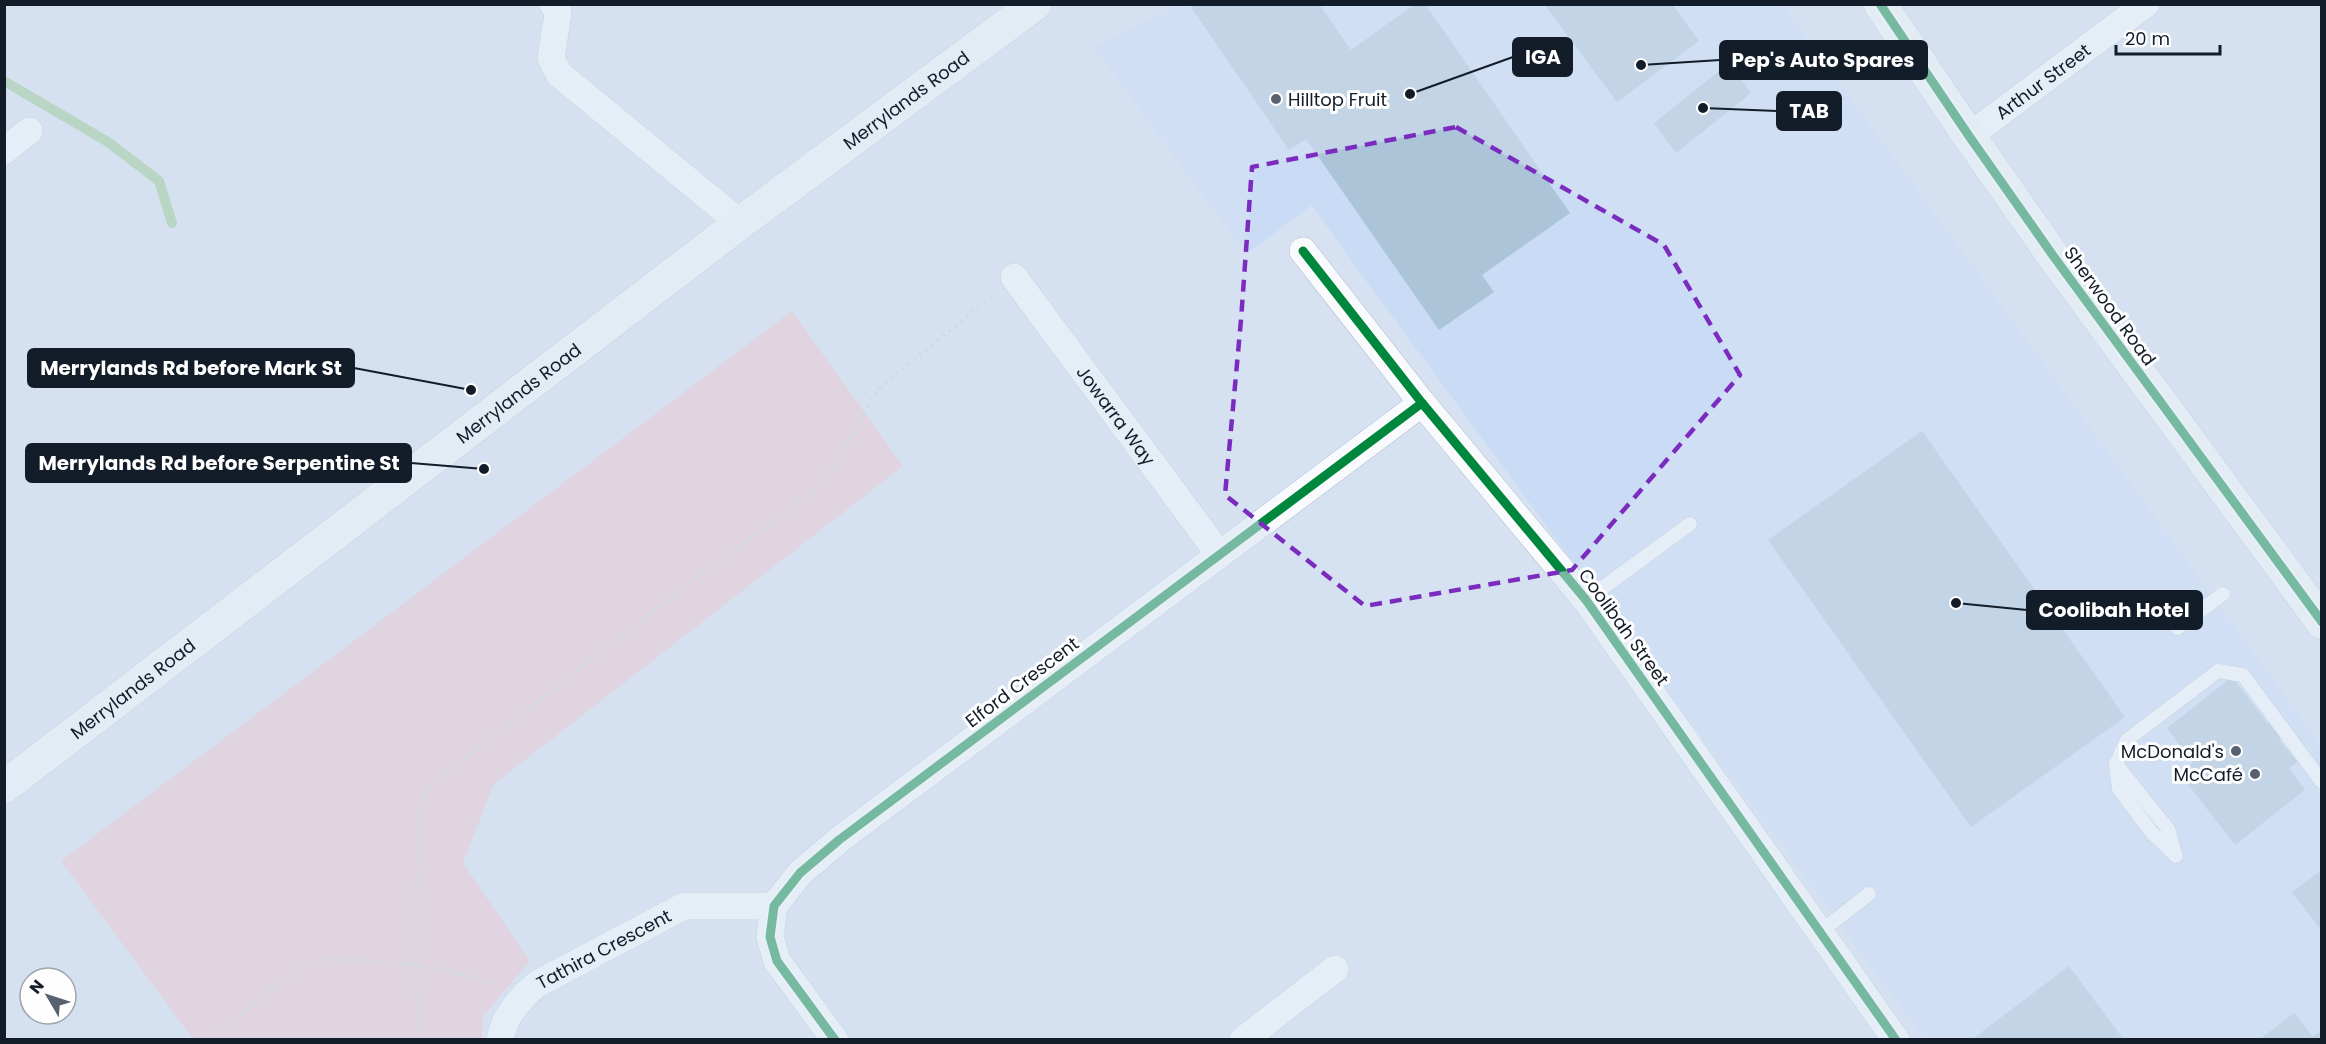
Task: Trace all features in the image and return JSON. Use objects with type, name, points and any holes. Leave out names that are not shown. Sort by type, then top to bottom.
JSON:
[{"type":"main road","name":"Merrylands Road","points":[[4,787],[740,224],[1035,4]]},
{"type":"main road","name":"Sherwood Road","points":[[1880,4],[1969,136],[2101,322],[2317,608]]},
{"type":"street","points":[[554,4],[558,13],[551,58],[559,74],[740,224]]},
{"type":"street","name":"Arthur Street","points":[[1969,136],[2146,4]]},
{"type":"street","points":[[4,151],[29,132]]},
{"type":"street","name":"Coolibah Street","points":[[1303,251],[1422,403],[1586,600],[1896,1040]]},
{"type":"street","name":"Jowarra Way","points":[[1014,278],[1219,554]]},
{"type":"street","name":"Elford Crescent","points":[[774,906],[800,873],[839,840],[1422,403]]},
{"type":"street","name":"Tathira Crescent","points":[[500,1040],[502,1025],[521,997],[537,984],[684,906],[774,906]]},
{"type":"street","points":[[774,906],[770,938],[777,961],[835,1040]]},
{"type":"street","points":[[1243,1040],[1335,969]]},
{"type":"lane","points":[[1586,600],[1690,524]]},
{"type":"lane","points":[[2177,627],[2223,594]]},
{"type":"lane","points":[[2176,856],[2152,834],[2119,789],[2116,764],[2127,740],[2218,671],[2243,675],[2322,782]]},
{"type":"lane","points":[[1820,932],[1869,894]]},
{"type":"path","points":[[419,1040],[416,964],[420,810],[428,787],[677,593],[811,493],[837,462],[881,386],[1014,278]]},
{"type":"path","points":[[223,1029],[295,971],[322,959],[416,964],[483,980],[506,988],[521,997]]},
{"type":"highlighted area","points":[[1456,127],[1664,245],[1740,375],[1572,570],[1365,606],[1225,495],[1252,167]]},
{"type":"shaded area","points":[[1173,5],[1783,5],[2321,745],[2321,1039],[1924,1039],[1312,205],[1246,254],[1094,48]]},
{"type":"shaded area","points":[[792,311],[903,466],[494,784],[463,863],[530,961],[483,1016],[482,1039],[193,1039],[61,861]]},
{"type":"building","points":[[1194,4],[1319,4],[1351,50],[1415,4],[1425,4],[1570,213],[1482,275],[1494,292],[1439,330],[1306,139],[1289,150],[1191,7]]},
{"type":"building","points":[[1544,4],[1672,4],[1699,41],[1617,102]]},
{"type":"building","points":[[1729,63],[1751,93],[1676,153],[1654,123]]},
{"type":"building","points":[[1922,431],[2125,717],[1971,827],[1768,540]]},
{"type":"building","name":"McDonald's","points":[[2232,677],[2268,724],[2280,715],[2291,730],[2279,740],[2298,762],[2289,768],[2305,790],[2235,845],[2180,774],[2193,763],[2167,728]]},
{"type":"building","points":[[2322,870],[2322,931],[2292,892]]},
{"type":"building","points":[[2069,966],[2124,1040],[1971,1040]]},
{"type":"building","points":[[2294,1013],[2313,1037],[2322,1030],[2322,1040],[2259,1040]]},
{"type":"waterway","points":[[4,81],[108,142],[159,181],[172,223]]},
{"type":"cycle path","points":[[1880,4],[2054,257],[2322,622]]},
{"type":"cycle path","points":[[1303,251],[1422,403],[1586,600],[1896,1040]]},
{"type":"cycle path","points":[[835,1040],[777,961],[770,937],[774,906],[800,873],[839,840],[1422,403]]},
{"type":"place","name":"Pep's Auto Spares","points":[[1641,65]]},
{"type":"place","name":"IGA","points":[[1410,94]]},
{"type":"place","name":"Hilltop Fruit","points":[[1276,99]]},
{"type":"place","name":"TAB","points":[[1703,108]]},
{"type":"place","name":"Merrylands Rd before Mark St","points":[[471,390]]},
{"type":"place","name":"Merrylands Rd before Serpentine St","points":[[484,469]]},
{"type":"place","name":"Coolibah Hotel","points":[[1956,603]]},
{"type":"place","name":"McDonald's","points":[[2236,751]]},
{"type":"place","name":"McCafé","points":[[2255,774]]}]
